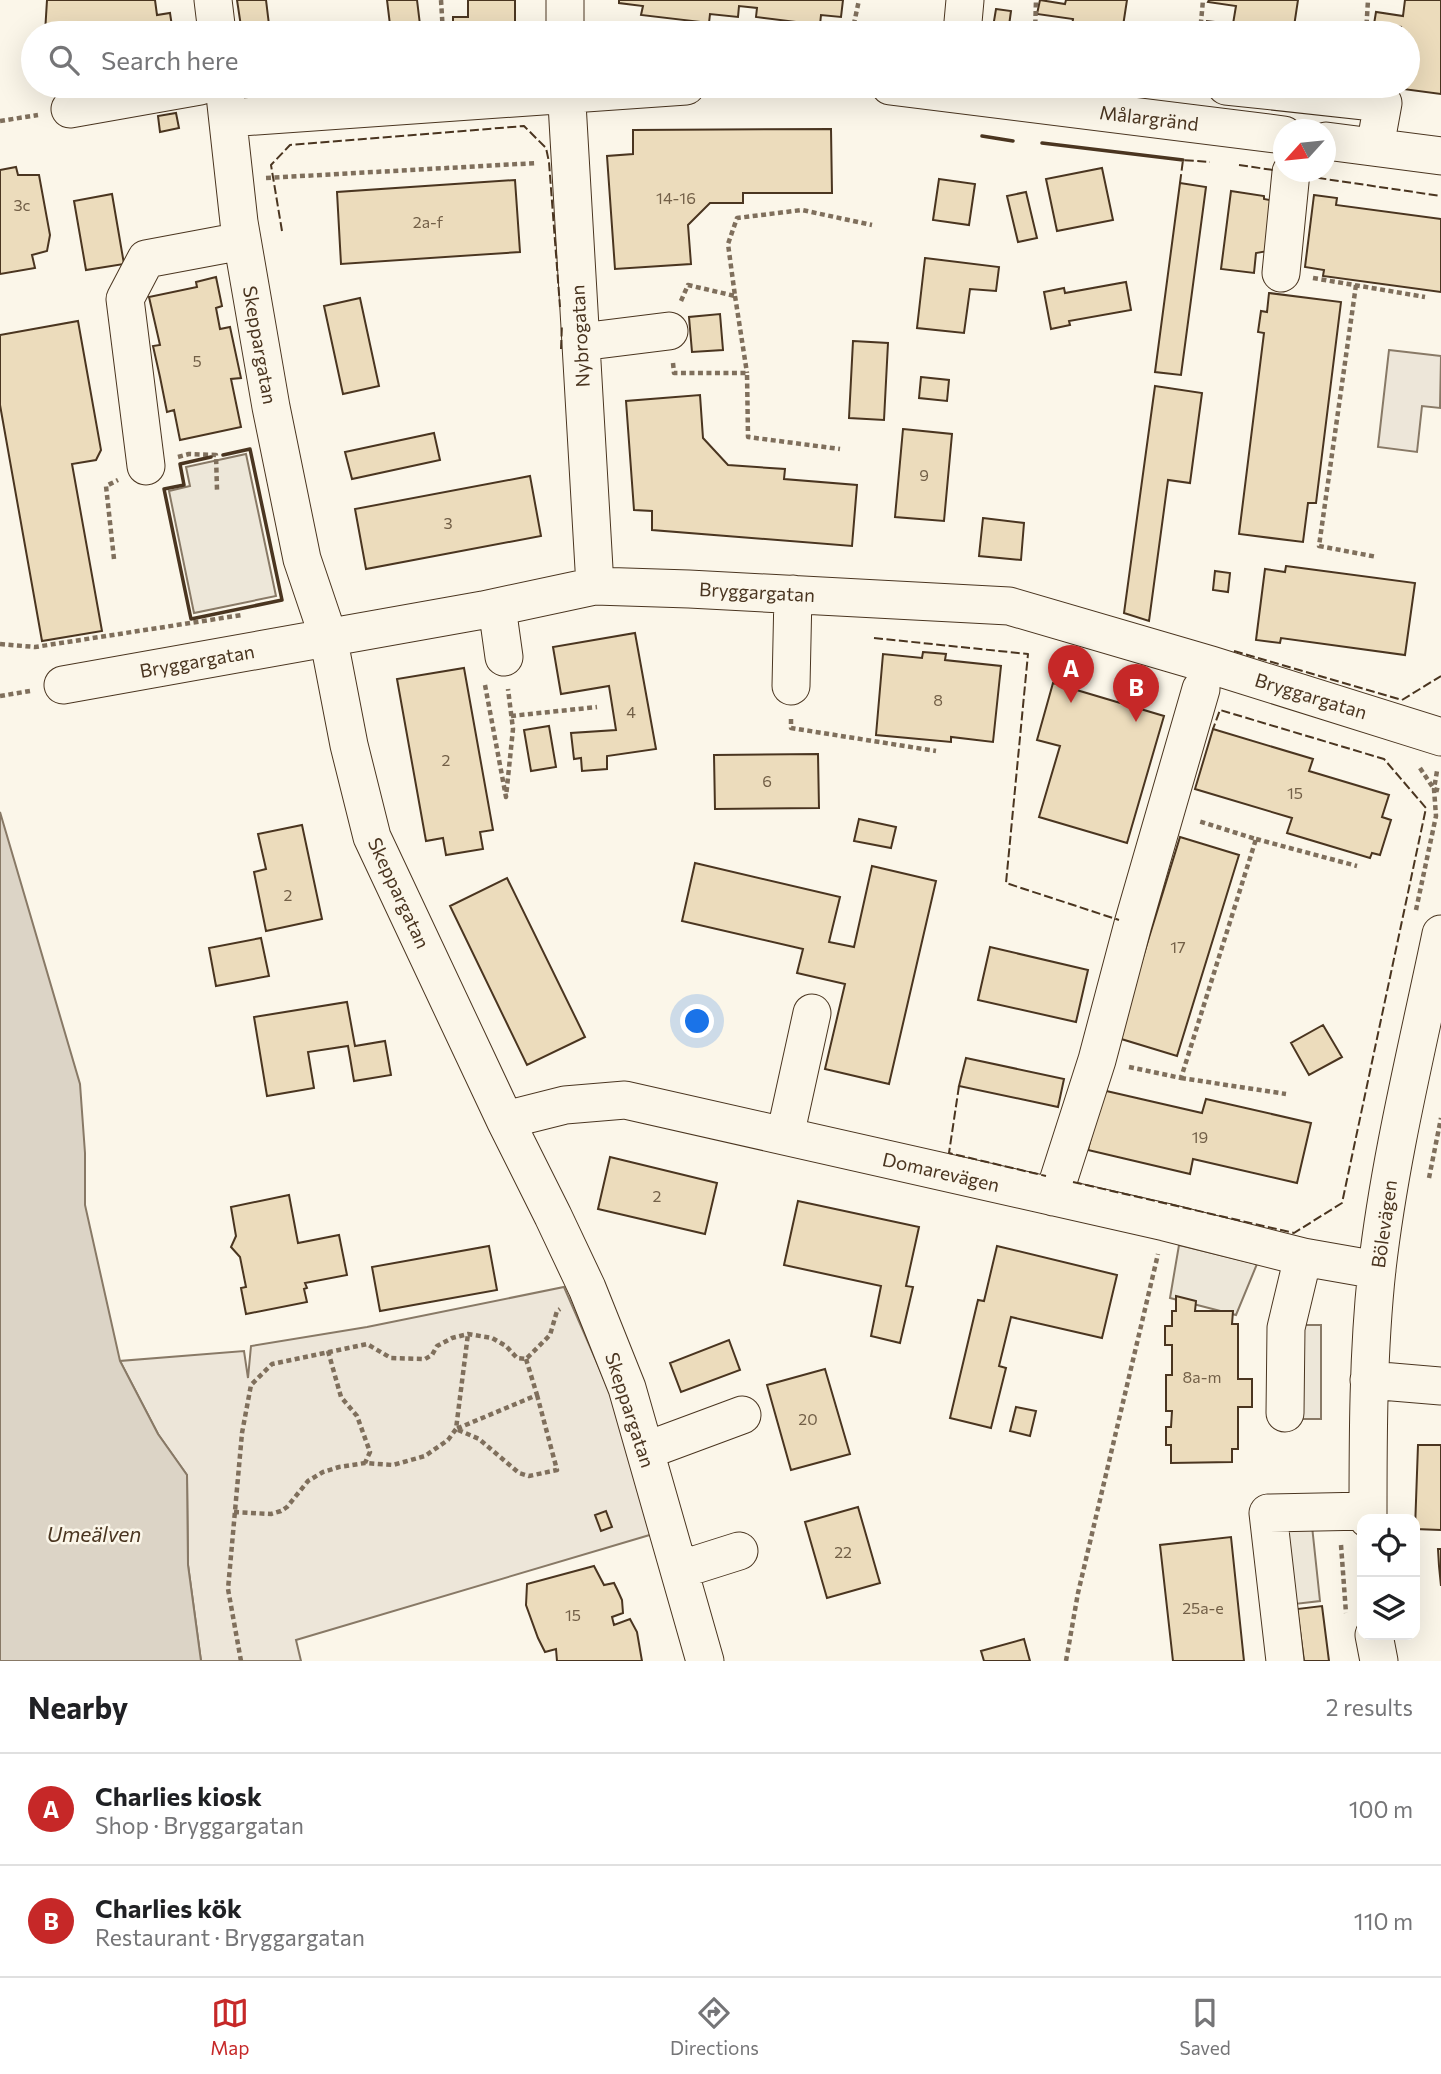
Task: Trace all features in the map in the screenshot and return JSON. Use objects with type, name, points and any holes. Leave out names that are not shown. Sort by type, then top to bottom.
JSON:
[{"type":"street","points":[[213,0],[216,21]]},
{"type":"street","points":[[565,0],[565,21]]},
{"type":"street","points":[[963,21],[965,0]]},
{"type":"street","points":[[70,109],[132,98]]},
{"type":"street","points":[[226,102],[335,98]]},
{"type":"street","name":"Nybrogatan","points":[[566,98],[595,586]]},
{"type":"street","name":"Målargränd","points":[[1056,98],[1273,133]]},
{"type":"street","points":[[1337,98],[1383,103],[1375,147]]},
{"type":"street","name":"Skeppargatan","points":[[226,102],[242,241],[271,407],[302,559],[328,636],[349,745],[372,837],[587,1288],[627,1388],[705,1661]]},
{"type":"street","points":[[1336,142],[1441,156]]},
{"type":"street","points":[[1281,273],[1290,182]]},
{"type":"street","points":[[146,466],[125,299],[146,259],[242,241]]},
{"type":"street","points":[[581,342],[669,331]]},
{"type":"street","name":"Bryggargatan","points":[[63,685],[498,607],[595,586],[689,589],[1009,606],[1224,669],[1428,749]]},
{"type":"street","points":[[791,686],[793,594]]},
{"type":"street","points":[[494,666],[498,607]]},
{"type":"street","points":[[1053,1197],[1097,1060],[1133,924],[1201,690]]},
{"type":"street","name":"Bölevägen","points":[[1368,1514],[1369,1380],[1377,1270],[1388,1189],[1441,934]]},
{"type":"street","points":[[785,1136],[812,1013]]},
{"type":"street","name":"Domarevägen","points":[[505,1120],[565,1105],[625,1100],[1166,1222],[1303,1257],[1377,1270]]},
{"type":"street","points":[[1285,1413],[1286,1328],[1303,1257]]},
{"type":"street","points":[[1369,1380],[1441,1387]]},
{"type":"street","points":[[645,1451],[742,1415]]},
{"type":"street","points":[[1285,1661],[1268,1513],[1357,1515]]},
{"type":"street","points":[[679,1570],[738,1551]]},
{"type":"street","points":[[1375,1640],[1378,1661]]},
{"type":"path","points":[[441,0],[442,21]]},
{"type":"path","points":[[855,21],[859,0]]},
{"type":"path","points":[[1035,21],[1036,0]]},
{"type":"path","points":[[1201,21],[1203,0]]},
{"type":"path","points":[[1367,21],[1368,0]]},
{"type":"path","points":[[234,182],[569,161]]},
{"type":"path","points":[[840,449],[748,437],[747,373],[728,244],[737,218],[802,210],[872,225]]},
{"type":"path","points":[[1281,273],[1425,297]]},
{"type":"path","points":[[735,296],[688,285],[669,331],[674,373],[747,373]]},
{"type":"path","points":[[1356,285],[1319,546],[1377,558]]},
{"type":"path","points":[[189,454],[216,455],[217,490]]},
{"type":"path","points":[[114,559],[106,486],[146,466]]},
{"type":"path","points":[[494,666],[513,729],[506,797],[494,666]]},
{"type":"path","points":[[791,686],[791,728],[936,751]]},
{"type":"path","points":[[511,716],[597,707]]},
{"type":"path","points":[[1428,749],[1434,789],[1441,791]]},
{"type":"path","points":[[1166,811],[1357,866]]},
{"type":"path","points":[[1181,1078],[1256,839]]},
{"type":"path","points":[[1097,1060],[1181,1078],[1286,1094]]},
{"type":"path","points":[[1066,1661],[1078,1594],[1166,1222]]},
{"type":"path","points":[[526,1359],[550,1335],[557,1311],[568,1303]]},
{"type":"path","points":[[241,1661],[228,1589],[242,1433],[251,1385],[272,1364],[367,1344],[391,1358],[425,1359],[437,1346],[468,1334],[492,1338],[506,1346],[517,1357],[526,1359]]},
{"type":"path","points":[[234,1512],[271,1514],[281,1511],[308,1482],[323,1472],[365,1463],[393,1465],[425,1456],[448,1440],[456,1429],[468,1334]]},
{"type":"path","points":[[328,1351],[341,1397],[357,1416],[370,1452],[365,1463]]},
{"type":"path","points":[[456,1429],[478,1439],[519,1473],[529,1476],[557,1470],[526,1359]]},
{"type":"path","points":[[456,1429],[537,1395]]},
{"type":"shaded area","points":[[1389,350],[1441,356],[1440,408],[1422,406],[1417,452],[1378,447]]},
{"type":"shaded area","points":[[246,454],[276,596],[194,613],[169,491],[190,486],[186,467]]},
{"type":"shaded area","points":[[1179,1245],[1257,1264],[1236,1315],[1170,1298]]},
{"type":"shaded area","points":[[564,1287],[615,1404],[653,1534],[296,1640],[301,1661],[201,1661],[188,1565],[187,1475],[158,1434],[120,1361],[244,1351],[248,1378],[251,1346],[367,1327]]},
{"type":"shaded area","points":[[1295,1325],[1321,1325],[1321,1419],[1295,1419]]},
{"type":"shaded area","points":[[1312,1526],[1320,1601],[1295,1604],[1286,1529]]},
{"type":"water","name":"Umeälven","points":[[0,812],[80,1084],[85,1153],[85,1205],[120,1361],[158,1434],[187,1475],[188,1565],[201,1661],[0,1661]]},
{"type":"building","points":[[47,0],[155,0],[157,15],[170,13],[171,21],[46,21]]},
{"type":"building","points":[[237,0],[266,0],[269,21],[240,21]]},
{"type":"building","points":[[387,0],[417,0],[420,21],[390,21]]},
{"type":"building","points":[[468,0],[515,0],[515,21],[453,21],[453,17],[468,17]]},
{"type":"building","points":[[619,0],[843,0],[841,17],[821,15],[820,21],[756,17],[757,8],[739,6],[738,17],[710,14],[709,21],[692,21],[641,15],[643,6],[619,3]]},
{"type":"building","points":[[1040,0],[1065,4],[1066,0],[1127,0],[1124,21],[1073,21],[1037,14]]},
{"type":"building","points":[[1298,0],[1295,21],[1234,21],[1236,6],[1208,2]]},
{"type":"building","points":[[1405,0],[1441,0],[1441,94],[1420,91],[1420,21],[1374,21],[1376,12],[1403,16]]},
{"type":"building","points":[[996,9],[1011,11],[1010,21],[994,21]]},
{"type":"building","points":[[176,113],[179,128],[160,132],[158,116]]},
{"type":"building","points":[[831,129],[832,193],[743,193],[743,203],[710,203],[688,225],[691,264],[615,269],[607,156],[633,154],[633,130]]},
{"type":"building","points":[[16,167],[18,175],[39,175],[50,235],[47,251],[32,255],[35,268],[0,274],[0,170]]},
{"type":"building","points":[[1102,168],[1113,220],[1057,231],[1046,179]]},
{"type":"building","points":[[939,179],[975,184],[969,225],[933,220]]},
{"type":"building","points":[[515,180],[520,252],[341,264],[337,192]]},
{"type":"building","points":[[1180,183],[1206,187],[1181,375],[1155,372]]},
{"type":"building","points":[[1231,191],[1264,196],[1264,199],[1274,201],[1268,251],[1256,253],[1254,273],[1221,269]]},
{"type":"building","points":[[1026,192],[1037,238],[1018,242],[1007,196]]},
{"type":"building","points":[[112,194],[124,264],[86,270],[74,201]]},
{"type":"building","points":[[1314,195],[1337,198],[1336,205],[1441,219],[1441,292],[1323,276],[1324,270],[1305,267]]},
{"type":"building","points":[[925,258],[999,267],[996,291],[970,289],[964,333],[917,328]]},
{"type":"building","points":[[216,277],[222,306],[216,308],[220,329],[230,327],[241,378],[231,379],[241,427],[180,440],[174,410],[167,412],[153,346],[160,345],[149,297],[197,287],[196,282]]},
{"type":"building","points":[[1126,282],[1131,310],[1069,321],[1070,325],[1051,329],[1044,292],[1064,288],[1065,293]]},
{"type":"building","points":[[1269,293],[1341,302],[1316,503],[1308,503],[1303,542],[1239,534],[1264,333],[1258,332],[1261,311],[1267,312]]},
{"type":"building","points":[[360,298],[379,386],[343,394],[324,306]]},
{"type":"building","points":[[720,314],[723,350],[692,352],[689,317]]},
{"type":"building","points":[[78,321],[101,450],[96,460],[72,464],[102,631],[42,641],[0,405],[0,335]]},
{"type":"building","points":[[853,341],[888,343],[884,420],[849,418]]},
{"type":"building","points":[[921,377],[949,380],[947,401],[919,398]]},
{"type":"building","points":[[1155,386],[1202,393],[1190,483],[1168,480],[1149,621],[1124,613]]},
{"type":"building","points":[[700,395],[703,438],[728,465],[785,469],[784,479],[857,485],[852,546],[652,530],[652,511],[634,510],[626,401]]},
{"type":"building","points":[[903,429],[952,434],[944,521],[895,517]]},
{"type":"building","points":[[434,433],[440,460],[352,479],[345,452]]},
{"type":"building","points":[[530,476],[541,536],[366,569],[355,509]]},
{"type":"building","points":[[983,518],[1024,523],[1021,560],[979,556]]},
{"type":"building","points":[[1286,566],[1415,583],[1405,655],[1281,638],[1280,643],[1256,640],[1265,569],[1285,572]]},
{"type":"building","points":[[1215,571],[1230,573],[1228,592],[1213,590]]},
{"type":"building","points":[[635,633],[656,749],[607,756],[607,769],[582,771],[581,758],[574,759],[571,733],[616,730],[609,686],[561,694],[553,647]]},
{"type":"building","points":[[923,652],[946,654],[945,660],[1001,666],[993,742],[951,737],[951,742],[876,735],[883,654],[922,658]]},
{"type":"building","points":[[464,668],[493,830],[480,832],[483,849],[446,855],[443,838],[426,841],[397,679]]},
{"type":"building","points":[[1053,683],[1164,716],[1127,843],[1039,817],[1060,746],[1037,740]]},
{"type":"building","points":[[549,726],[556,767],[531,771],[524,730]]},
{"type":"building","points":[[1213,729],[1313,759],[1309,771],[1389,795],[1382,817],[1391,820],[1380,855],[1372,853],[1370,858],[1287,833],[1292,818],[1195,789]]},
{"type":"building","points":[[818,754],[819,808],[715,809],[714,755]]},
{"type":"building","points":[[859,819],[896,827],[891,848],[854,841]]},
{"type":"building","points":[[302,825],[322,919],[266,931],[254,872],[266,869],[258,834]]},
{"type":"building","points":[[1180,837],[1239,855],[1177,1056],[1118,1038]]},
{"type":"building","points":[[695,863],[840,897],[829,942],[854,947],[872,866],[936,881],[889,1084],[825,1069],[845,984],[797,973],[803,949],[682,921]]},
{"type":"building","points":[[507,878],[585,1037],[527,1065],[450,906]]},
{"type":"building","points":[[261,938],[269,976],[216,986],[209,948]]},
{"type":"building","points":[[990,947],[1088,970],[1076,1022],[978,1000]]},
{"type":"building","points":[[347,1002],[355,1046],[385,1041],[391,1075],[354,1081],[348,1046],[308,1052],[314,1088],[267,1096],[254,1017]]},
{"type":"building","points":[[1323,1025],[1342,1057],[1309,1075],[1291,1043]]},
{"type":"building","points":[[966,1058],[1064,1079],[1058,1107],[959,1086]]},
{"type":"building","points":[[1102,1090],[1202,1113],[1206,1099],[1311,1123],[1297,1183],[1193,1159],[1190,1174],[1088,1150]]},
{"type":"building","points":[[610,1157],[717,1183],[705,1234],[598,1209]]},
{"type":"building","points":[[289,1195],[298,1243],[339,1235],[347,1275],[305,1283],[307,1302],[246,1314],[241,1288],[246,1287],[240,1257],[231,1247],[236,1236],[231,1207]]},
{"type":"building","points":[[798,1201],[919,1227],[906,1286],[913,1287],[900,1343],[871,1336],[881,1286],[784,1265]]},
{"type":"building","points":[[489,1246],[497,1290],[380,1311],[372,1267]]},
{"type":"building","points":[[997,1246],[1117,1275],[1102,1338],[1011,1317],[999,1366],[1006,1368],[991,1428],[950,1418],[978,1300],[984,1301]]},
{"type":"building","points":[[1176,1296],[1196,1301],[1195,1311],[1233,1311],[1232,1324],[1238,1324],[1238,1379],[1252,1379],[1252,1407],[1238,1407],[1238,1449],[1232,1449],[1232,1462],[1171,1463],[1171,1445],[1166,1445],[1166,1427],[1171,1427],[1172,1411],[1166,1411],[1166,1375],[1172,1375],[1172,1345],[1165,1345],[1165,1326],[1172,1326]]},
{"type":"building","points":[[729,1340],[740,1370],[681,1392],[670,1363]]},
{"type":"building","points":[[825,1369],[850,1454],[791,1470],[767,1385]]},
{"type":"building","points":[[1016,1407],[1036,1411],[1030,1436],[1010,1431]]},
{"type":"building","points":[[1418,1445],[1441,1445],[1441,1530],[1420,1529],[1420,1514],[1416,1514]]},
{"type":"building","points":[[858,1507],[880,1583],[827,1598],[805,1522]]},
{"type":"building","points":[[606,1511],[612,1527],[601,1531],[595,1515]]},
{"type":"building","points":[[1231,1537],[1244,1661],[1173,1661],[1160,1545]]},
{"type":"building","points":[[1438,1549],[1441,1549],[1441,1586],[1439,1566]]},
{"type":"building","points":[[594,1566],[604,1585],[614,1583],[622,1600],[623,1613],[612,1617],[614,1625],[630,1619],[637,1632],[642,1661],[557,1661],[556,1649],[545,1652],[526,1605],[527,1584]]},
{"type":"building","points":[[1322,1606],[1329,1661],[1304,1661],[1297,1609]]},
{"type":"building","points":[[1024,1639],[1030,1661],[984,1661],[981,1651]]},
{"type":"fence","points":[[282,231],[271,165],[290,145],[524,126],[546,148],[549,162],[560,307]]},
{"type":"fence","points":[[1180,183],[1183,160],[1210,162]]},
{"type":"fence","points":[[1239,165],[1273,170]]},
{"type":"fence","points":[[1336,181],[1441,196]]},
{"type":"fence","points":[[561,349],[562,324]]},
{"type":"fence","points":[[874,638],[1028,654],[1006,883],[1119,920]]},
{"type":"fence","points":[[1234,651],[1402,700],[1441,676]]},
{"type":"fence","points":[[1073,1182],[1294,1233],[1342,1203],[1426,808],[1384,759],[1220,710],[1213,729]]},
{"type":"fence","points":[[959,1086],[949,1153],[1046,1176]]},
{"type":"wall","points":[[982,136],[1013,141]]},
{"type":"wall","points":[[1042,143],[1183,160]]},
{"type":"wall","points":[[211,457],[180,464],[184,485],[164,489],[191,619],[282,600],[250,449],[223,455]]},
{"type":"place","name":"Charlies kiosk","points":[[1071,703]]},
{"type":"place","name":"Charlies kök","points":[[1136,722]]}]
